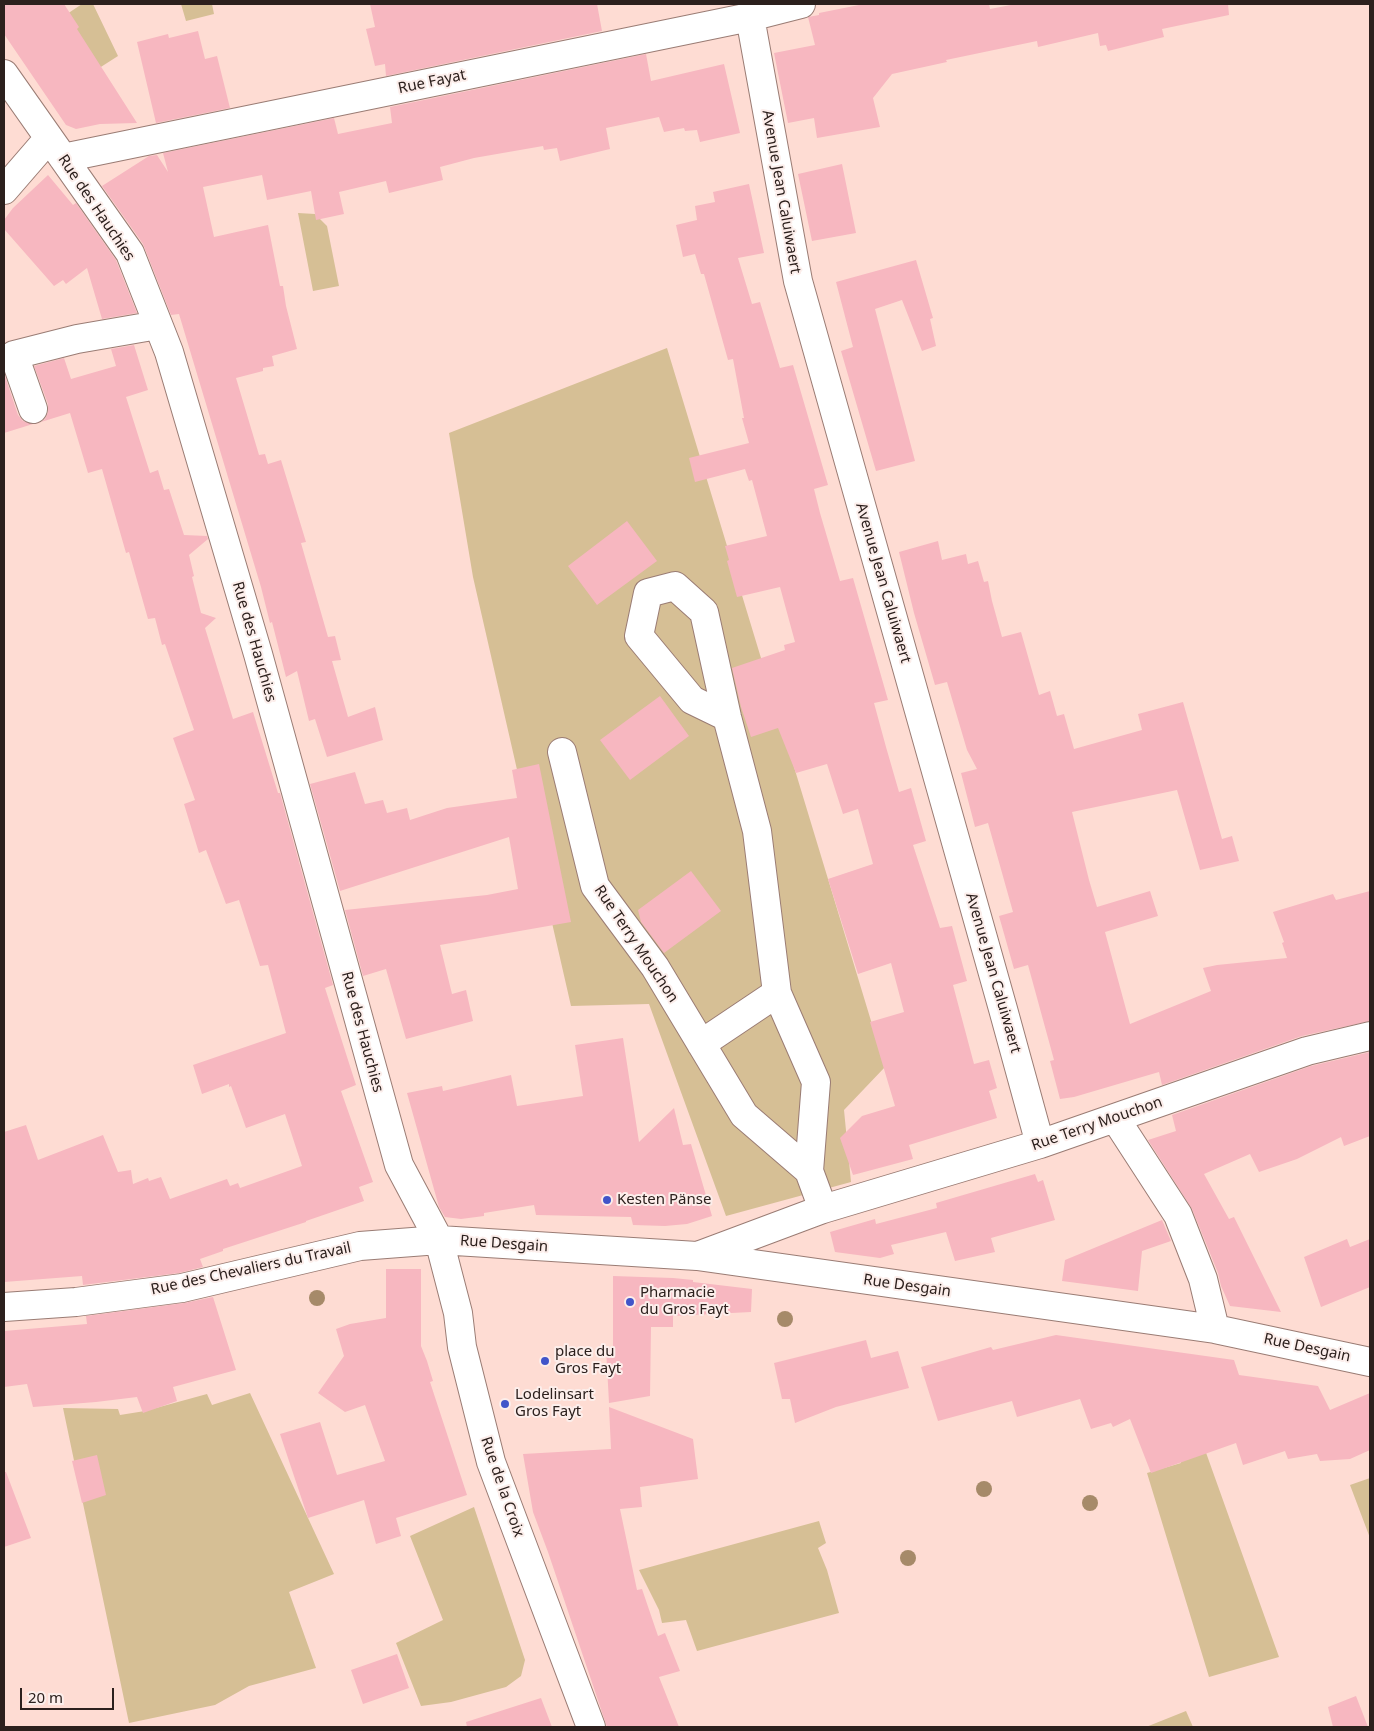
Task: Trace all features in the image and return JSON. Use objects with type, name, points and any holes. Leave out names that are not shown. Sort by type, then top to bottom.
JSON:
[{"type":"street","name":"Rue Fayat","points":[[56,148],[750,17],[801,4]]},
{"type":"street","name":"Avenue Jean Caluiwaert","points":[[750,17],[798,281],[1001,999],[1040,1144]]},
{"type":"street","name":"Rue des Hauchies","points":[[4,74],[130,253],[172,362],[258,654],[399,1165],[439,1240]]},
{"type":"street","points":[[4,190],[56,148]]},
{"type":"street","points":[[32,409],[14,355],[77,339],[158,325]]},
{"type":"street","name":"Rue Terry Mouchon","points":[[727,716],[756,830],[778,993],[816,1082],[809,1171],[823,1209]]},
{"type":"street","name":"Rue Terry Mouchon","points":[[562,752],[595,886],[655,967],[744,1115],[809,1171]]},
{"type":"street","points":[[702,1044],[778,993]]},
{"type":"street","name":"Rue Terry Mouchon","points":[[697,1256],[823,1209],[1040,1144],[1307,1051],[1370,1036]]},
{"type":"street","points":[[1115,1118],[1178,1215],[1203,1279],[1215,1329]]},
{"type":"street","name":"Rue Desgain","points":[[439,1240],[697,1256],[1215,1329],[1370,1362]]},
{"type":"street","name":"Rue des Chevaliers du Travail","points":[[4,1307],[76,1302],[182,1288],[360,1246],[439,1240]]},
{"type":"street","name":"Rue de la Croix","points":[[439,1240],[458,1313],[462,1347],[491,1462],[591,1727]]},
{"type":"shaded area","points":[[82,4],[93,4],[118,56],[93,72],[64,16]]},
{"type":"shaded area","points":[[181,4],[212,4],[214,14],[186,21]]},
{"type":"shaded area","points":[[298,213],[315,214],[327,226],[339,286],[313,291]]},
{"type":"shaded area","points":[[667,348],[885,1067],[844,1110],[851,1182],[726,1216],[649,1004],[571,1006],[473,577],[449,433]]},
{"type":"shaded area","points":[[250,1393],[334,1574],[289,1592],[316,1668],[249,1686],[215,1705],[129,1723],[63,1408],[118,1409],[120,1415],[145,1411],[207,1394],[212,1405]]},
{"type":"shaded area","points":[[1204,1447],[1279,1657],[1209,1677],[1147,1473],[1181,1463],[1180,1457]]},
{"type":"shaded area","points":[[1370,1478],[1370,1538],[1350,1485]]},
{"type":"shaded area","points":[[474,1507],[525,1660],[521,1676],[506,1687],[451,1702],[421,1706],[396,1643],[443,1620],[410,1536]]},
{"type":"shaded area","points":[[819,1521],[826,1543],[818,1548],[827,1570],[839,1613],[697,1651],[686,1620],[662,1623],[659,1610],[639,1570]]},
{"type":"shaded area","points":[[1186,1711],[1193,1727],[1146,1727]]},
{"type":"building","points":[[4,4],[64,4],[79,27],[77,29],[137,123],[100,124],[76,129],[66,125],[4,34]]},
{"type":"building","points":[[370,4],[597,4],[602,31],[386,76],[385,64],[375,66],[366,29],[375,27]]},
{"type":"building","points":[[864,4],[989,4],[990,9],[1016,4],[1228,4],[1229,15],[1162,29],[1164,37],[1108,51],[1106,45],[1100,46],[1098,33],[1038,47],[1037,41],[946,60],[947,62],[892,74],[873,98],[880,127],[817,138],[814,118],[788,123],[774,53],[815,45],[808,17]]},
{"type":"building","points":[[198,31],[205,59],[217,56],[230,108],[156,123],[137,42],[168,34],[169,38]]},
{"type":"building","points":[[646,54],[651,81],[724,64],[740,133],[700,142],[697,130],[685,131],[684,128],[664,132],[659,117],[606,128],[610,149],[560,161],[557,148],[544,150],[543,146],[474,158],[440,167],[443,180],[389,193],[386,181],[339,192],[344,214],[316,220],[311,191],[267,200],[262,175],[203,187],[214,237],[268,225],[280,286],[283,286],[297,349],[272,356],[274,366],[236,378],[259,455],[265,454],[268,464],[281,460],[306,542],[301,543],[328,637],[335,636],[341,660],[332,661],[348,717],[375,707],[383,740],[327,757],[315,719],[309,721],[297,671],[286,677],[272,622],[270,623],[261,587],[179,314],[171,315],[143,244],[102,186],[149,156],[157,155],[168,172],[163,153],[334,118],[338,134],[392,123],[390,107]]},
{"type":"building","points":[[842,164],[856,233],[812,241],[798,174]]},
{"type":"building","points":[[48,175],[73,205],[76,203],[116,260],[137,313],[102,319],[87,268],[66,284],[63,280],[54,286],[4,229],[4,220],[13,208]]},
{"type":"building","points":[[749,184],[764,253],[738,258],[752,304],[760,302],[780,368],[793,365],[828,485],[814,489],[820,513],[840,581],[853,578],[888,700],[874,703],[886,747],[899,792],[911,788],[926,841],[913,845],[940,928],[952,926],[967,981],[953,985],[974,1064],[989,1060],[997,1088],[989,1091],[997,1118],[909,1145],[913,1159],[853,1175],[840,1138],[862,1116],[895,1106],[870,1022],[904,1012],[891,963],[858,974],[828,879],[873,864],[858,809],[843,814],[827,764],[796,773],[778,728],[751,737],[741,707],[732,668],[785,650],[784,645],[795,642],[780,587],[737,597],[727,561],[729,560],[725,546],[767,536],[752,480],[749,481],[745,469],[695,482],[689,458],[749,443],[742,418],[744,418],[733,359],[728,360],[704,274],[701,274],[695,254],[683,257],[676,225],[697,220],[695,206],[715,202],[713,192]]},
{"type":"building","points":[[916,260],[933,318],[930,319],[936,346],[922,351],[902,300],[875,309],[915,461],[876,471],[841,351],[853,347],[836,282]]},
{"type":"building","points":[[134,345],[148,390],[126,397],[150,473],[158,470],[164,490],[169,489],[184,535],[207,536],[208,539],[189,555],[194,576],[192,577],[201,613],[216,618],[205,628],[233,719],[253,712],[278,793],[280,793],[333,985],[325,988],[356,1085],[341,1091],[373,1182],[359,1187],[364,1201],[223,1249],[223,1251],[200,1259],[203,1267],[179,1273],[83,1285],[82,1276],[4,1282],[4,1132],[26,1125],[38,1160],[103,1135],[118,1172],[131,1170],[133,1184],[148,1178],[149,1181],[161,1177],[170,1199],[227,1179],[230,1186],[238,1183],[240,1188],[302,1166],[285,1114],[246,1128],[229,1084],[202,1094],[193,1065],[286,1033],[268,965],[260,966],[239,900],[226,904],[206,850],[199,853],[184,804],[195,800],[173,738],[194,730],[165,644],[162,645],[155,618],[148,619],[129,552],[126,553],[102,469],[88,473],[70,413],[41,422],[45,419],[48,412],[48,404],[34,366],[64,358],[71,379],[116,366],[111,349]]},
{"type":"building","points":[[4,373],[18,415],[23,421],[33,424],[4,433]]},
{"type":"building","points":[[627,521],[657,561],[597,605],[568,566]]},
{"type":"building","points":[[938,541],[942,560],[966,554],[968,564],[978,561],[984,582],[988,581],[1002,637],[1021,632],[1039,695],[1050,691],[1057,716],[1064,714],[1074,749],[1142,730],[1138,714],[1183,702],[1222,839],[1232,836],[1239,861],[1200,870],[1177,790],[1072,812],[1097,907],[1150,891],[1158,916],[1105,932],[1130,1024],[1211,991],[1203,968],[1287,958],[1282,943],[1284,942],[1273,912],[1333,894],[1336,900],[1370,891],[1370,1021],[1302,1036],[1162,1085],[1159,1072],[1074,1097],[1060,1099],[1050,1061],[1054,1060],[1028,965],[1014,969],[999,916],[1013,912],[988,823],[975,827],[961,773],[977,769],[967,750],[947,682],[935,685],[899,552]]},
{"type":"building","points":[[660,696],[689,736],[630,780],[600,740]]},
{"type":"building","points":[[539,764],[571,922],[440,945],[452,994],[466,990],[473,1021],[406,1039],[386,969],[363,976],[345,910],[487,895],[518,889],[509,837],[340,891],[310,784],[355,772],[365,804],[383,800],[387,813],[407,808],[410,820],[447,808],[517,798],[512,770]]},
{"type":"building","points":[[691,871],[721,911],[664,953],[641,922],[638,910]]},
{"type":"building","points":[[623,1038],[639,1142],[674,1108],[683,1145],[691,1144],[712,1216],[687,1224],[665,1226],[633,1225],[631,1217],[536,1215],[534,1205],[484,1213],[484,1216],[461,1219],[445,1217],[439,1207],[407,1093],[442,1086],[443,1091],[511,1075],[517,1106],[583,1096],[575,1045]]},
{"type":"building","points":[[1370,1052],[1370,1136],[1344,1146],[1341,1137],[1297,1159],[1259,1172],[1250,1154],[1204,1174],[1229,1219],[1234,1217],[1281,1312],[1230,1306],[1192,1209],[1148,1140],[1176,1131],[1172,1115],[1311,1066]]},
{"type":"building","points":[[1035,1174],[1038,1182],[1043,1180],[1055,1220],[991,1238],[995,1252],[955,1261],[946,1232],[891,1245],[894,1254],[880,1258],[835,1252],[830,1232],[875,1219],[876,1224],[937,1208],[936,1203]]},
{"type":"building","points":[[1162,1220],[1171,1241],[1142,1251],[1138,1291],[1062,1281],[1065,1260]]},
{"type":"building","points":[[1347,1239],[1350,1247],[1370,1239],[1370,1287],[1321,1307],[1304,1257]]},
{"type":"building","points":[[386,1269],[421,1269],[421,1346],[433,1381],[430,1382],[467,1495],[396,1518],[401,1536],[376,1544],[364,1500],[308,1518],[280,1434],[320,1422],[337,1475],[385,1461],[365,1405],[345,1412],[318,1393],[344,1356],[336,1329],[350,1324],[386,1318]]},
{"type":"building","points":[[613,1276],[673,1278],[752,1289],[751,1312],[673,1316],[673,1327],[651,1327],[650,1396],[609,1403],[606,1348],[613,1348]]},
{"type":"building","points":[[213,1297],[236,1370],[173,1387],[177,1401],[143,1413],[137,1397],[33,1407],[27,1384],[4,1387],[4,1331],[87,1324],[86,1316],[184,1303]]},
{"type":"building","points":[[1056,1335],[1234,1360],[1239,1375],[1318,1386],[1330,1410],[1370,1393],[1370,1450],[1350,1459],[1320,1461],[1317,1454],[1288,1459],[1285,1451],[1243,1465],[1236,1443],[1151,1473],[1130,1419],[1113,1427],[1111,1423],[1091,1429],[1080,1399],[1017,1417],[1012,1401],[938,1421],[921,1367],[991,1347],[993,1350]]},
{"type":"building","points":[[866,1340],[871,1358],[898,1351],[909,1388],[836,1407],[795,1423],[790,1399],[782,1399],[774,1363]]},
{"type":"building","points":[[609,1407],[693,1439],[698,1479],[640,1487],[642,1507],[620,1509],[637,1590],[642,1589],[658,1636],[665,1633],[680,1671],[659,1677],[679,1727],[607,1727],[533,1512],[523,1454],[611,1449]]},
{"type":"building","points":[[97,1455],[106,1495],[82,1503],[72,1461]]},
{"type":"building","points":[[4,1472],[6,1472],[31,1538],[4,1547]]},
{"type":"building","points":[[397,1654],[409,1688],[363,1704],[351,1670]]},
{"type":"building","points":[[1356,1696],[1368,1727],[1333,1727],[1328,1707]]},
{"type":"building","points":[[541,1698],[552,1727],[467,1727],[466,1722]]},
{"type":"place","name":"Kesten Pänse","points":[[607,1200]]},
{"type":"place","name":"Pharmacie du Gros Fayt","points":[[630,1302]]},
{"type":"place","name":"place du Gros Fayt","points":[[545,1361]]},
{"type":"place","name":"Lodelinsart Gros Fayt","points":[[505,1404]]}]
